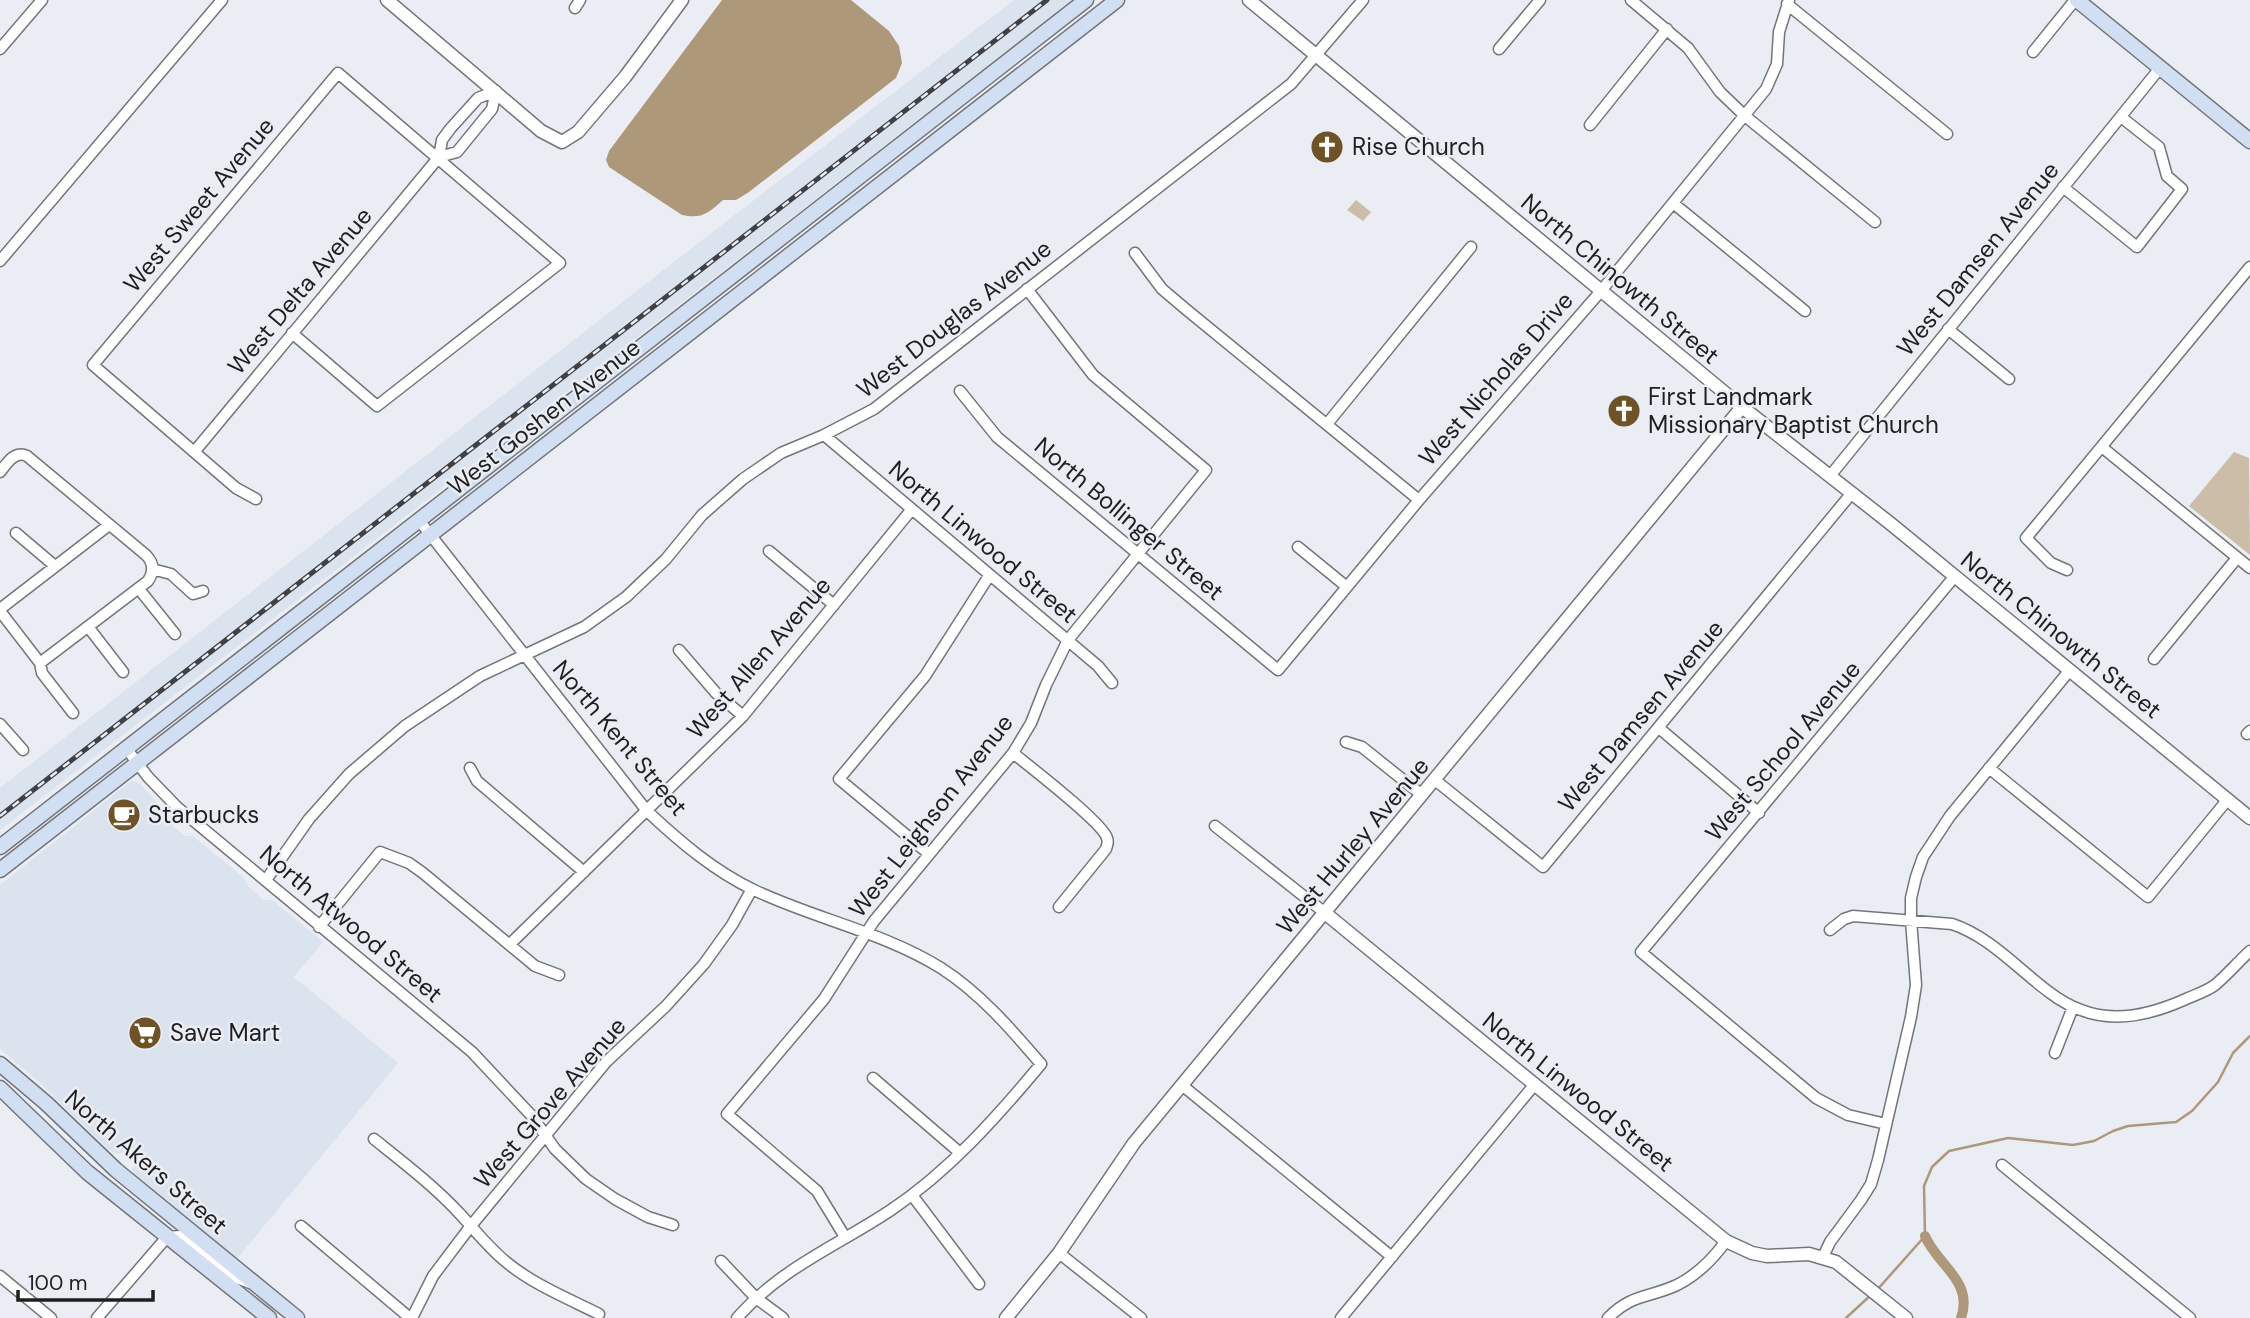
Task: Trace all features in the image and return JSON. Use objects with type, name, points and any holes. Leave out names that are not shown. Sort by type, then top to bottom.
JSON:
[{"type":"main road","name":"West Goshen Avenue","points":[[0,847],[1086,0]]},
{"type":"main road","name":"West Goshen Avenue","points":[[6,865],[1117,0]]},
{"type":"main road","points":[[2076,0],[2248,136]]},
{"type":"main road","points":[[838,217],[841,204],[852,191],[894,160],[911,144],[914,134]]},
{"type":"main road","points":[[6,865],[21,840],[86,789],[91,776]]},
{"type":"main road","name":"North Akers Street","points":[[0,1064],[46,1103],[116,1170],[296,1318]]},
{"type":"main road","name":"North Akers Street","points":[[0,1088],[87,1172],[269,1318]]},
{"type":"street","points":[[0,49],[42,0]]},
{"type":"street","points":[[0,261],[222,0]]},
{"type":"street","points":[[387,0],[541,131],[562,142],[578,132],[609,96],[682,0]]},
{"type":"street","name":"North Chinowth Street","points":[[1249,0],[1742,407],[1955,576],[2250,818]]},
{"type":"street","name":"West Douglas Avenue","points":[[266,880],[309,820],[349,774],[405,726],[480,676],[584,627],[626,597],[666,559],[702,514],[743,479],[781,453],[824,435],[874,409],[1291,84],[1363,0]]},
{"type":"street","points":[[1499,50],[1540,0]]},
{"type":"street","points":[[1631,0],[1688,48],[1720,92],[1745,116],[1875,222]]},
{"type":"street","points":[[2032,52],[2076,0]]},
{"type":"street","points":[[1788,2],[1947,134]]},
{"type":"street","name":"West Nicholas Drive","points":[[1278,670],[1419,500],[1601,291],[1766,89],[1777,64],[1779,32],[1788,2]]},
{"type":"street","points":[[1590,125],[1667,29]]},
{"type":"street","name":"West Damsen Avenue","points":[[1830,476],[2160,68]]},
{"type":"street","name":"West Sweet Avenue","points":[[195,451],[93,365],[338,73],[439,157]]},
{"type":"street","name":"West Delta Avenue","points":[[195,451],[439,157],[442,139],[478,98],[496,91]]},
{"type":"street","name":"West Delta Avenue","points":[[439,157],[457,152],[492,109],[496,91]]},
{"type":"street","points":[[2063,187],[2137,247],[2182,189],[2167,176],[2159,147],[2120,117]]},
{"type":"street","points":[[460,120],[473,131]]},
{"type":"street","points":[[292,333],[377,406],[560,263],[439,157]]},
{"type":"street","points":[[1673,203],[1805,311]]},
{"type":"street","points":[[1327,424],[1471,247]]},
{"type":"street","points":[[1135,253],[1162,289],[1419,500]]},
{"type":"street","points":[[2067,570],[2051,563],[2026,538],[2250,267]]},
{"type":"street","name":"West Leighson Avenue","points":[[845,1237],[817,1191],[727,1114],[824,999],[866,932],[1013,753],[1031,723],[1068,640],[1206,470],[1093,375],[1027,289]]},
{"type":"street","points":[[1948,329],[2009,379]]},
{"type":"street","name":"North Bollinger Street","points":[[960,391],[997,437],[1278,670]]},
{"type":"street","name":"West Hurley Avenue","points":[[1006,1318],[1059,1253],[1118,1164],[1742,407]]},
{"type":"street","name":"North Linwood Street","points":[[824,435],[1068,640],[1098,666],[1112,683]]},
{"type":"street","points":[[2103,448],[2250,568]]},
{"type":"street","points":[[195,451],[236,488],[256,499]]},
{"type":"street","points":[[0,472],[14,456],[27,456],[146,555],[152,563],[152,572],[139,589],[40,663]]},
{"type":"street","name":"West Damsen Avenue","points":[[1435,779],[1542,867],[1851,494]]},
{"type":"street","name":"West Allen Avenue","points":[[510,944],[743,716],[912,509]]},
{"type":"street","name":"North Kent Street","points":[[418,519],[647,811],[704,859],[752,889],[880,937],[940,968],[970,989],[997,1014],[1041,1064],[999,1114],[959,1152]]},
{"type":"street","points":[[73,712],[42,673],[40,663],[0,610],[109,524]]},
{"type":"street","points":[[16,533],[55,566]]},
{"type":"street","points":[[1298,547],[1348,587]]},
{"type":"street","points":[[769,551],[834,605]]},
{"type":"street","points":[[2154,659],[2237,558]]},
{"type":"street","points":[[152,572],[171,574],[193,594],[203,591]]},
{"type":"street","points":[[929,854],[839,779],[925,676],[989,576]]},
{"type":"street","name":"West School Avenue","points":[[1886,1124],[1848,1115],[1816,1098],[1641,952],[1955,576]]},
{"type":"street","points":[[139,589],[175,634]]},
{"type":"street","points":[[89,628],[123,671]]},
{"type":"street","points":[[679,650],[716,693],[743,716]]},
{"type":"street","points":[[1906,1318],[1836,1262],[1823,1256],[1871,1184],[1886,1124],[1916,985],[1911,898],[1916,877],[1923,856],[1950,816],[2070,670]]},
{"type":"street","points":[[0,724],[23,750]]},
{"type":"street","points":[[1659,728],[1759,813]]},
{"type":"street","points":[[1346,742],[1362,747],[1422,795]]},
{"type":"street","name":"North Atwood Street","points":[[126,747],[177,807],[472,1052],[586,1179],[648,1217],[673,1225]]},
{"type":"street","points":[[1013,753],[1081,809],[1106,835],[1108,841],[1106,849],[1059,907]]},
{"type":"street","points":[[470,768],[477,781],[584,872]]},
{"type":"street","points":[[1989,768],[2148,897],[2228,799]]},
{"type":"street","points":[[1215,825],[1325,913]]},
{"type":"street","points":[[319,927],[380,852],[408,863],[423,873],[535,966],[559,975]]},
{"type":"street","name":"West Grove Avenue","points":[[411,1318],[433,1276],[470,1227],[606,1062],[666,1006],[704,964],[732,925],[752,889]]},
{"type":"street","name":"North Linwood Street","points":[[1325,913],[1726,1241],[1752,1253],[1823,1256]]},
{"type":"street","points":[[1830,930],[1844,919],[1853,916],[1952,924],[1967,929],[2051,994],[2073,1007],[2103,1017],[2137,1016],[2169,1006],[2213,986],[2250,951]]},
{"type":"street","points":[[2055,1053],[2073,1007]]},
{"type":"street","points":[[737,1318],[756,1298],[801,1263],[869,1224],[912,1195],[959,1152],[873,1078]]},
{"type":"street","points":[[1341,1318],[1535,1084]]},
{"type":"street","points":[[1183,1086],[1392,1257]]},
{"type":"street","points":[[374,1139],[432,1186],[506,1262],[538,1283],[599,1314]]},
{"type":"street","points":[[2002,1166],[2190,1318]]},
{"type":"street","points":[[912,1195],[979,1284]]},
{"type":"street","points":[[301,1226],[411,1318]]},
{"type":"street","points":[[97,1318],[167,1237],[180,1236],[234,1277],[253,1284]]},
{"type":"street","points":[[1608,1318],[1628,1301],[1676,1285],[1694,1275],[1726,1241]]},
{"type":"street","points":[[1059,1253],[1141,1318]]},
{"type":"street","points":[[721,1261],[756,1298],[783,1318]]},
{"type":"street","points":[[0,1276],[51,1318]]},
{"type":"shaded area","points":[[722,0],[851,0],[889,31],[899,46],[902,63],[896,78],[749,192],[736,200],[723,200],[709,212],[682,215],[609,167],[606,160],[609,151]]},
{"type":"shaded area","points":[[1014,0],[1073,0],[0,830],[0,788]]},
{"type":"shaded area","points":[[1356,200],[1371,212],[1363,221],[1347,210]]},
{"type":"shaded area","points":[[2234,452],[2249,458],[2250,555],[2189,506]]},
{"type":"shaded area","points":[[131,781],[139,783],[173,819],[173,826],[185,836],[193,836],[244,878],[248,886],[263,900],[272,900],[323,942],[294,977],[398,1063],[237,1259],[134,1176],[132,1169],[136,1163],[125,1152],[117,1154],[108,1149],[40,1083],[0,1049],[0,885]]},
{"type":"waterway","points":[[1877,1290],[1925,1236],[1924,1186],[1932,1167],[1949,1151],[2008,1138],[2073,1145],[2094,1141],[2128,1126],[2176,1122],[2192,1111],[2218,1082],[2233,1053],[2250,1036]]},
{"type":"waterway","points":[[1925,1236],[1963,1294],[1961,1318]]},
{"type":"waterway","points":[[1846,1318],[1872,1294]]},
{"type":"railway","points":[[0,816],[1047,0]]},
{"type":"place","name":"Rise Church","points":[[1327,147]]},
{"type":"place","name":"First Landmark Missionary Baptist Church","points":[[1624,411]]},
{"type":"place","name":"Starbucks","points":[[124,815]]},
{"type":"place","name":"Save Mart","points":[[145,1033]]}]
